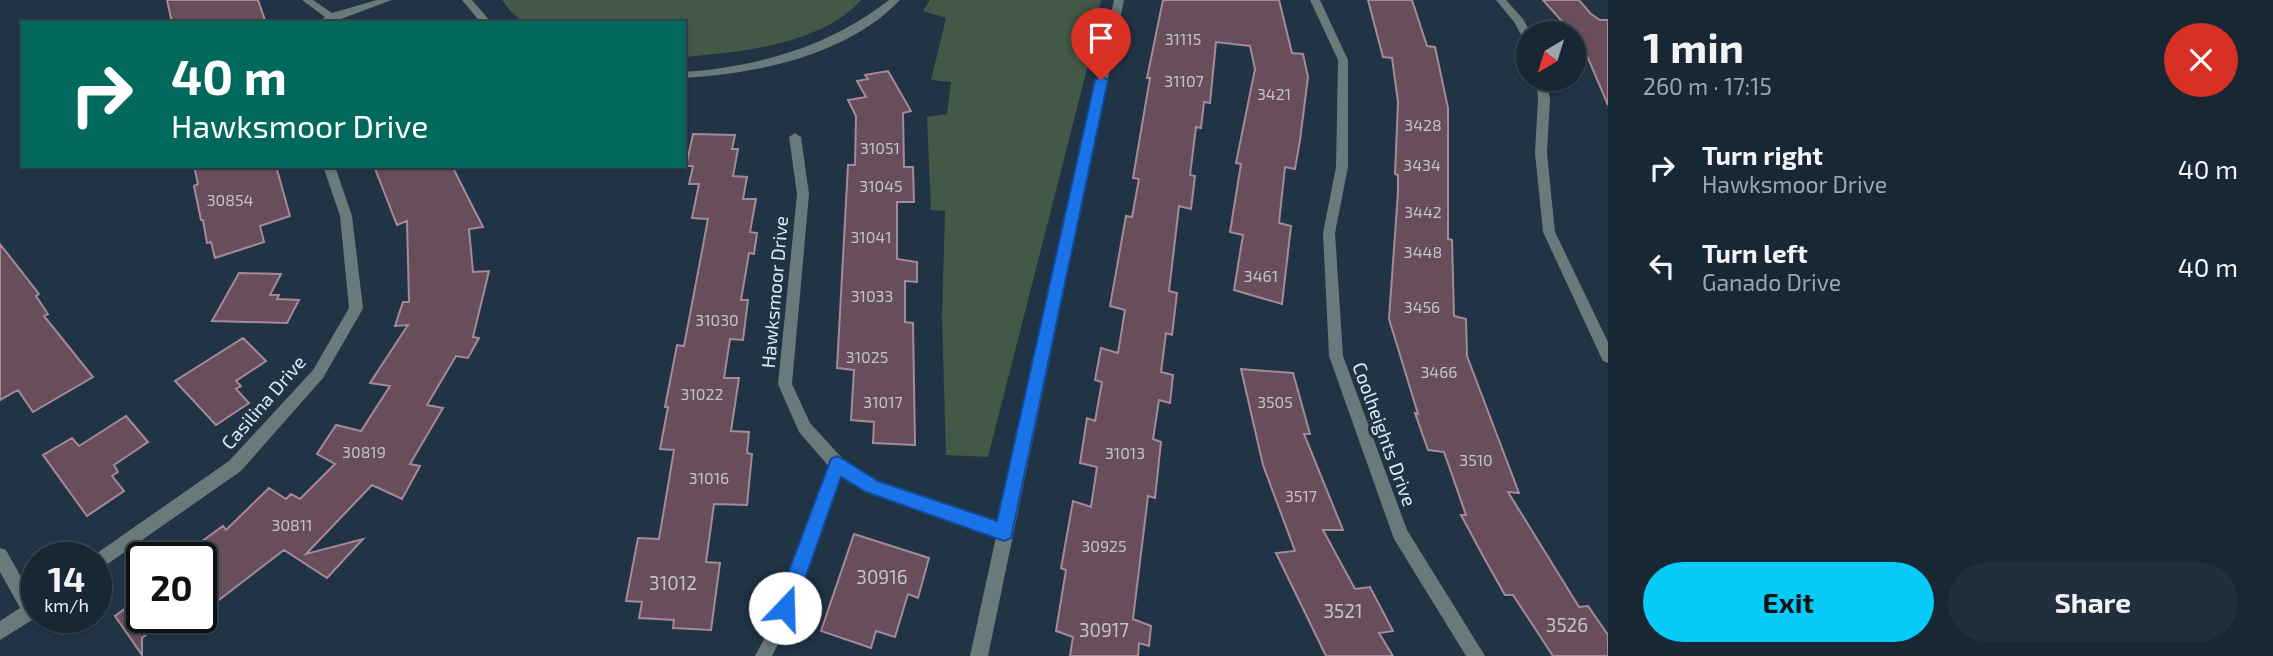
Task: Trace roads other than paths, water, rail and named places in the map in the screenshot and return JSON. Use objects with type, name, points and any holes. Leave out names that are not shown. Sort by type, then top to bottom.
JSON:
[{"type":"street","points":[[307,0],[327,20],[387,0]]},
{"type":"street","points":[[467,0],[485,21]]},
{"type":"street","points":[[686,75],[751,68],[792,58],[855,30],[895,0]]},
{"type":"street","points":[[979,656],[1119,0]]},
{"type":"street","name":"Coolheights Drive","points":[[1315,0],[1343,60],[1342,167],[1329,233],[1336,356],[1400,534],[1476,656]]},
{"type":"street","points":[[1501,0],[1519,21]]},
{"type":"street","points":[[1543,91],[1541,153],[1549,232],[1608,358]]},
{"type":"street","name":"Hawksmoor Drive","points":[[795,137],[803,194],[785,383],[804,426],[837,464],[872,487],[1004,532]]},
{"type":"street","name":"Casilina Drive","points":[[112,553],[235,466],[318,374],[356,308],[346,216],[330,168]]},
{"type":"street","points":[[0,556],[21,589]]},
{"type":"street","points":[[0,631],[21,617]]},
{"type":"lane","points":[[763,656],[782,616],[837,464]]}]
